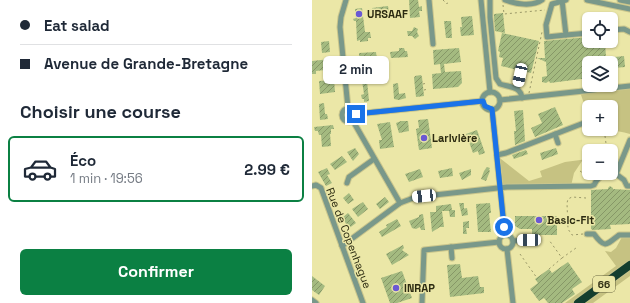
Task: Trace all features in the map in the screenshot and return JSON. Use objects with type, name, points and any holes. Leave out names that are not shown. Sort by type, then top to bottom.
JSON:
[{"type":"highway","name":"66","points":[[578,303],[630,266]]},
{"type":"highway","name":"66","points":[[582,303],[630,266]]},
{"type":"street","points":[[346,0],[340,27],[348,108]]},
{"type":"street","points":[[429,0],[433,44]]},
{"type":"street","points":[[481,0],[490,92]]},
{"type":"street","points":[[490,0],[491,28],[497,81],[504,86],[517,88],[524,96]]},
{"type":"street","points":[[506,0],[521,4],[534,3],[542,0]]},
{"type":"street","points":[[586,0],[630,9]]},
{"type":"street","points":[[620,0],[630,2]]},
{"type":"street","points":[[566,35],[564,1],[552,4],[546,25],[547,37],[582,34]]},
{"type":"street","points":[[484,26],[491,28]]},
{"type":"street","points":[[618,29],[624,29],[630,32]]},
{"type":"street","points":[[517,88],[520,75]]},
{"type":"street","points":[[500,100],[524,96],[630,86]]},
{"type":"street","points":[[490,92],[498,95],[500,100],[499,105],[492,109]]},
{"type":"street","points":[[490,92],[486,94],[483,101],[485,106],[492,109]]},
{"type":"street","points":[[356,114],[483,101]]},
{"type":"street","points":[[348,108],[353,110],[356,114]]},
{"type":"street","points":[[348,108],[343,112],[342,117],[346,122],[353,121]]},
{"type":"street","points":[[492,109],[505,234]]},
{"type":"street","points":[[353,121],[356,114]]},
{"type":"street","points":[[353,121],[400,203]]},
{"type":"street","points":[[497,155],[506,153],[582,124]]},
{"type":"street","points":[[555,134],[558,143]]},
{"type":"street","points":[[618,162],[630,140]]},
{"type":"street","points":[[347,183],[349,177],[374,158]]},
{"type":"street","points":[[618,176],[624,180],[627,186],[630,186]]},
{"type":"street","points":[[342,246],[363,232],[400,203],[416,197],[500,188],[592,186],[596,181]]},
{"type":"street","name":"Rue de Copenhague","points":[[312,186],[321,188],[364,303]]},
{"type":"street","points":[[505,234],[511,237],[513,241]]},
{"type":"street","points":[[498,242],[501,236],[505,234]]},
{"type":"street","points":[[587,234],[594,234],[600,243],[605,244],[609,244],[619,235],[630,235]]},
{"type":"street","points":[[513,241],[529,240]]},
{"type":"street","points":[[498,242],[502,248],[506,248],[510,247],[513,241]]},
{"type":"street","points":[[422,303],[424,250],[498,242]]},
{"type":"street","points":[[451,247],[452,258]]},
{"type":"street","points":[[506,248],[512,302]]},
{"type":"street","points":[[312,300],[316,303]]},
{"type":"path","points":[[443,0],[445,2],[448,1]]},
{"type":"path","points":[[506,0],[504,14],[547,10]]},
{"type":"path","points":[[524,96],[542,30]]},
{"type":"path","points":[[423,84],[427,83]]},
{"type":"path","points":[[424,90],[428,89]]},
{"type":"path","points":[[605,136],[606,144]]},
{"type":"path","points":[[580,171],[596,181]]},
{"type":"path","points":[[586,198],[572,197],[568,199],[567,202],[568,229],[572,235],[587,234]]},
{"type":"path","points":[[549,240],[562,258]]},
{"type":"path","points":[[549,269],[576,248]]},
{"type":"path","points":[[520,254],[537,278]]},
{"type":"shaded area","points":[[630,86],[630,134],[618,132],[618,100],[583,100],[580,92],[618,92],[618,87]]},
{"type":"shaded area","points":[[497,159],[501,159],[529,181],[542,177],[540,171],[565,162],[582,160],[574,173],[571,186],[500,188]]},
{"type":"shaded area","points":[[622,237],[630,237],[630,276],[593,303],[565,303],[616,266],[605,251],[611,252],[616,248]]},
{"type":"building","points":[[409,0],[418,0],[419,7],[422,6],[422,11],[419,11],[420,17],[410,18]]},
{"type":"building","points":[[388,6],[389,13],[382,14],[382,16],[379,16],[379,14],[373,15],[372,8]]},
{"type":"building","points":[[362,8],[365,32],[370,32],[371,38],[368,38],[368,41],[360,42],[360,40],[357,41],[356,21],[353,19],[356,18],[355,9]]},
{"type":"building","points":[[503,13],[505,33],[495,31],[494,14]]},
{"type":"building","points":[[472,16],[474,35],[461,36],[461,17]]},
{"type":"building","points":[[444,21],[451,21],[452,38],[446,38]]},
{"type":"building","points":[[414,27],[418,29],[417,32],[419,36],[415,39],[412,36],[408,36],[407,31],[412,31]]},
{"type":"building","points":[[502,33],[539,41],[531,73],[501,66],[503,58],[499,57],[500,52],[498,51]]},
{"type":"building","points":[[582,38],[582,48],[605,48],[606,56],[582,56],[582,79],[550,83],[549,81],[546,83],[542,82],[542,77],[547,76],[546,62],[537,58],[545,58],[544,41]]},
{"type":"building","points":[[329,41],[330,52],[322,53],[321,42]]},
{"type":"building","points":[[399,48],[404,48],[405,51],[407,51],[408,57],[391,58],[390,52],[399,51]]},
{"type":"building","points":[[459,48],[461,62],[444,64],[445,72],[461,71],[462,83],[458,87],[433,89],[432,74],[441,73],[440,64],[434,65],[433,50]]},
{"type":"building","points":[[376,52],[377,60],[368,61],[368,75],[362,76],[362,72],[359,72],[358,67],[360,67],[359,53]]},
{"type":"building","points":[[624,56],[625,67],[618,68],[618,57]]},
{"type":"building","points":[[330,59],[332,72],[325,73],[325,70],[316,71],[316,74],[312,74],[312,61]]},
{"type":"building","points":[[421,75],[424,96],[416,97],[414,78],[415,76]]},
{"type":"building","points":[[334,80],[335,92],[320,94],[319,81]]},
{"type":"building","points":[[362,81],[367,81],[369,101],[364,102],[364,99],[362,99],[361,95],[364,94]]},
{"type":"building","points":[[398,83],[399,94],[405,93],[406,98],[399,100],[394,99],[393,84]]},
{"type":"building","points":[[324,103],[325,114],[327,114],[328,119],[320,120],[319,104]]},
{"type":"building","points":[[555,107],[563,125],[535,137],[531,128],[542,123],[538,114]]},
{"type":"building","points":[[523,110],[525,141],[515,145],[514,131],[516,131],[514,111]]},
{"type":"building","name":"Larivière","points":[[428,119],[432,148],[419,150],[416,129],[419,128],[418,120]]},
{"type":"building","points":[[408,121],[409,131],[399,133],[396,123]]},
{"type":"building","points":[[390,122],[394,147],[380,149],[379,140],[382,140],[377,124]]},
{"type":"building","points":[[333,125],[334,129],[331,129],[330,134],[331,146],[322,147],[321,135],[319,135],[318,131],[315,131],[314,127]]},
{"type":"building","points":[[477,130],[485,153],[479,155],[478,151],[473,153],[466,134]]},
{"type":"building","points":[[355,148],[359,154],[353,161],[347,152]]},
{"type":"building","points":[[556,148],[558,154],[542,160],[540,153]]},
{"type":"building","points":[[526,150],[528,154],[514,159],[512,155]]},
{"type":"building","points":[[342,156],[347,162],[335,170],[330,164]]},
{"type":"building","points":[[487,167],[490,168],[490,171],[486,181],[481,179]]},
{"type":"building","points":[[327,168],[330,174],[327,175],[332,183],[326,186],[318,172]]},
{"type":"building","points":[[452,168],[453,176],[440,178],[438,171]]},
{"type":"building","points":[[420,169],[423,177],[409,182],[405,174]]},
{"type":"building","points":[[471,169],[471,175],[462,180],[459,173]]},
{"type":"building","points":[[610,186],[613,189],[630,190],[630,224],[610,225],[611,229],[593,230],[591,229],[591,190],[608,189]]},
{"type":"building","points":[[349,193],[354,200],[348,204],[343,198]]},
{"type":"building","points":[[385,197],[389,202],[380,209],[376,204]]},
{"type":"building","points":[[363,202],[368,209],[358,217],[352,209]]},
{"type":"building","points":[[459,203],[464,203],[464,209],[467,208],[468,215],[462,216]]},
{"type":"building","points":[[490,203],[491,213],[489,213],[491,232],[478,232],[476,204]]},
{"type":"building","points":[[451,204],[452,210],[455,210],[455,217],[450,217],[449,211],[442,211],[444,227],[440,227],[432,232],[430,212],[436,212],[436,206]]},
{"type":"building","points":[[348,213],[356,223],[348,229],[343,217]]},
{"type":"building","points":[[423,214],[425,230],[421,230],[420,227],[416,229],[412,228],[409,221]]},
{"type":"building","points":[[515,216],[557,216],[557,235],[532,235],[532,229],[520,229],[515,226]]},
{"type":"building","points":[[397,219],[401,226],[382,237],[379,232],[387,227],[386,225]]},
{"type":"building","points":[[469,221],[469,228],[466,228],[467,234],[463,234],[463,222]]},
{"type":"building","points":[[403,245],[404,248],[402,250],[409,255],[392,265],[386,254]]},
{"type":"building","points":[[568,262],[582,282],[572,289],[575,294],[562,303],[548,303],[544,298],[539,301],[530,289],[538,283],[535,279],[549,269],[552,273]]},
{"type":"building","points":[[460,264],[462,278],[478,276],[480,287],[484,287],[484,293],[450,297],[447,265]]},
{"type":"building","name":"INRAP","points":[[402,271],[412,298],[397,303],[390,303],[381,278]]},
{"type":"building","points":[[312,276],[325,286],[319,295],[312,290]]},
{"type":"place","name":"URSAAF","points":[[359,14]]},
{"type":"place","name":"Larivière","points":[[424,138]]},
{"type":"place","name":"Basic-Fit","points":[[539,220]]},
{"type":"place","name":"INRAP","points":[[396,288]]},
{"type":"route","points":[[356,114],[483,101],[483,104],[487,108],[492,109],[504,227]]}]
